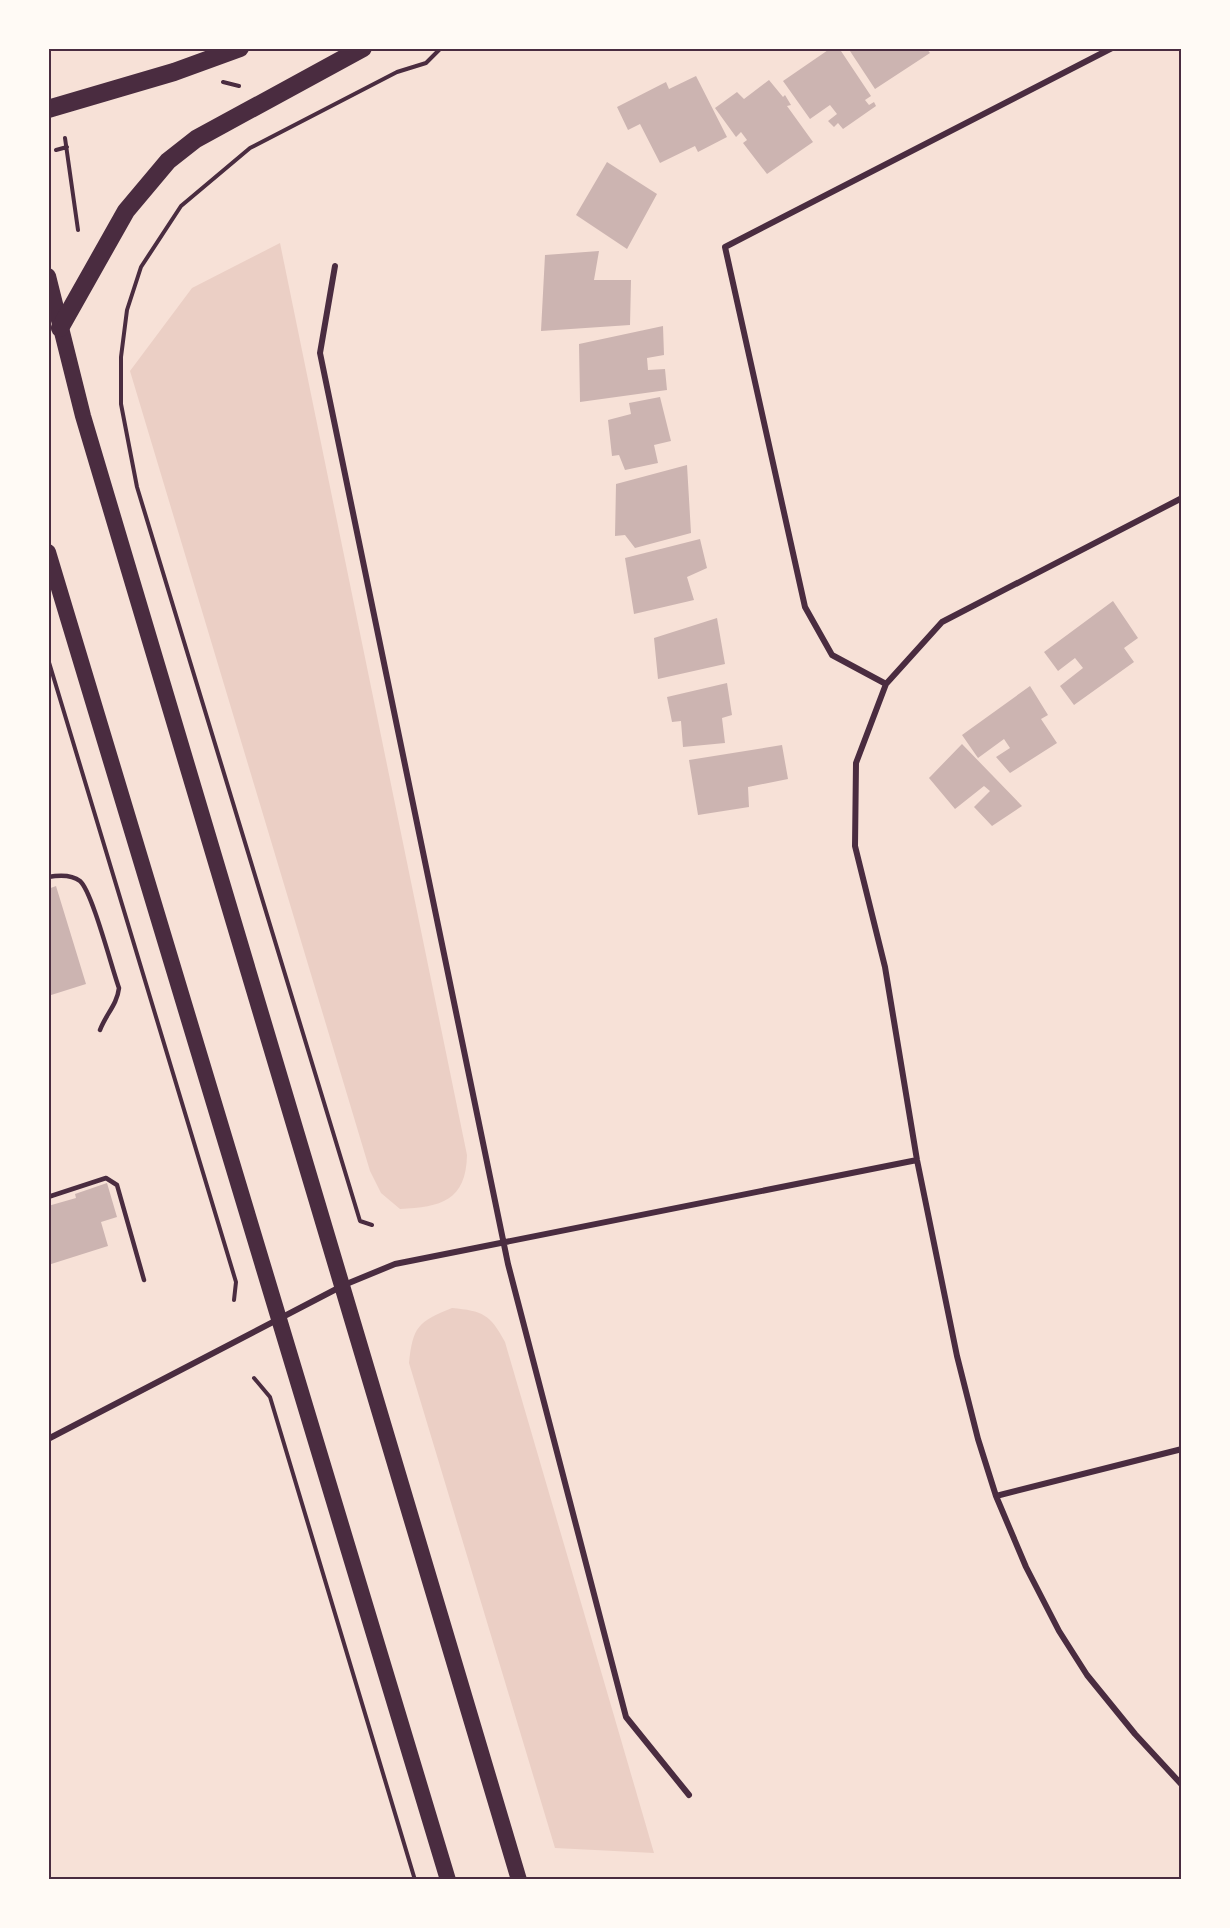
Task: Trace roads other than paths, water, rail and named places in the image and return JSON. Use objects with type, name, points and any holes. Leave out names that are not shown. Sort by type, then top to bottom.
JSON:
[{"type":"highway","points":[[48,109],[174,72],[240,48]]},
{"type":"highway","points":[[60,328],[126,211],[168,161],[196,139],[363,48]]},
{"type":"highway","points":[[48,276],[97,461],[344,1285],[393,1462],[519,1880]]},
{"type":"highway","points":[[48,552],[279,1320],[338,1507],[448,1880]]},
{"type":"street","points":[[886,684],[832,655],[805,607],[725,247],[1112,48]]},
{"type":"street","points":[[334,266],[320,354],[504,1241],[626,1717],[689,1795]]},
{"type":"street","points":[[1182,498],[942,622],[886,684],[856,763],[855,846],[885,967],[917,1160],[957,1356],[978,1439],[996,1496],[1026,1567],[1059,1631],[1082,1666],[1135,1734],[1182,1785]]},
{"type":"street","points":[[48,1439],[344,1285],[395,1264],[917,1160]]},
{"type":"street","points":[[996,1496],[1182,1449]]},
{"type":"lane","points":[[48,876],[71,876],[82,882],[90,899],[118,988],[117,1002],[104,1019],[100,1030]]},
{"type":"lane","points":[[48,1197],[106,1178],[117,1185],[144,1280]]}]
